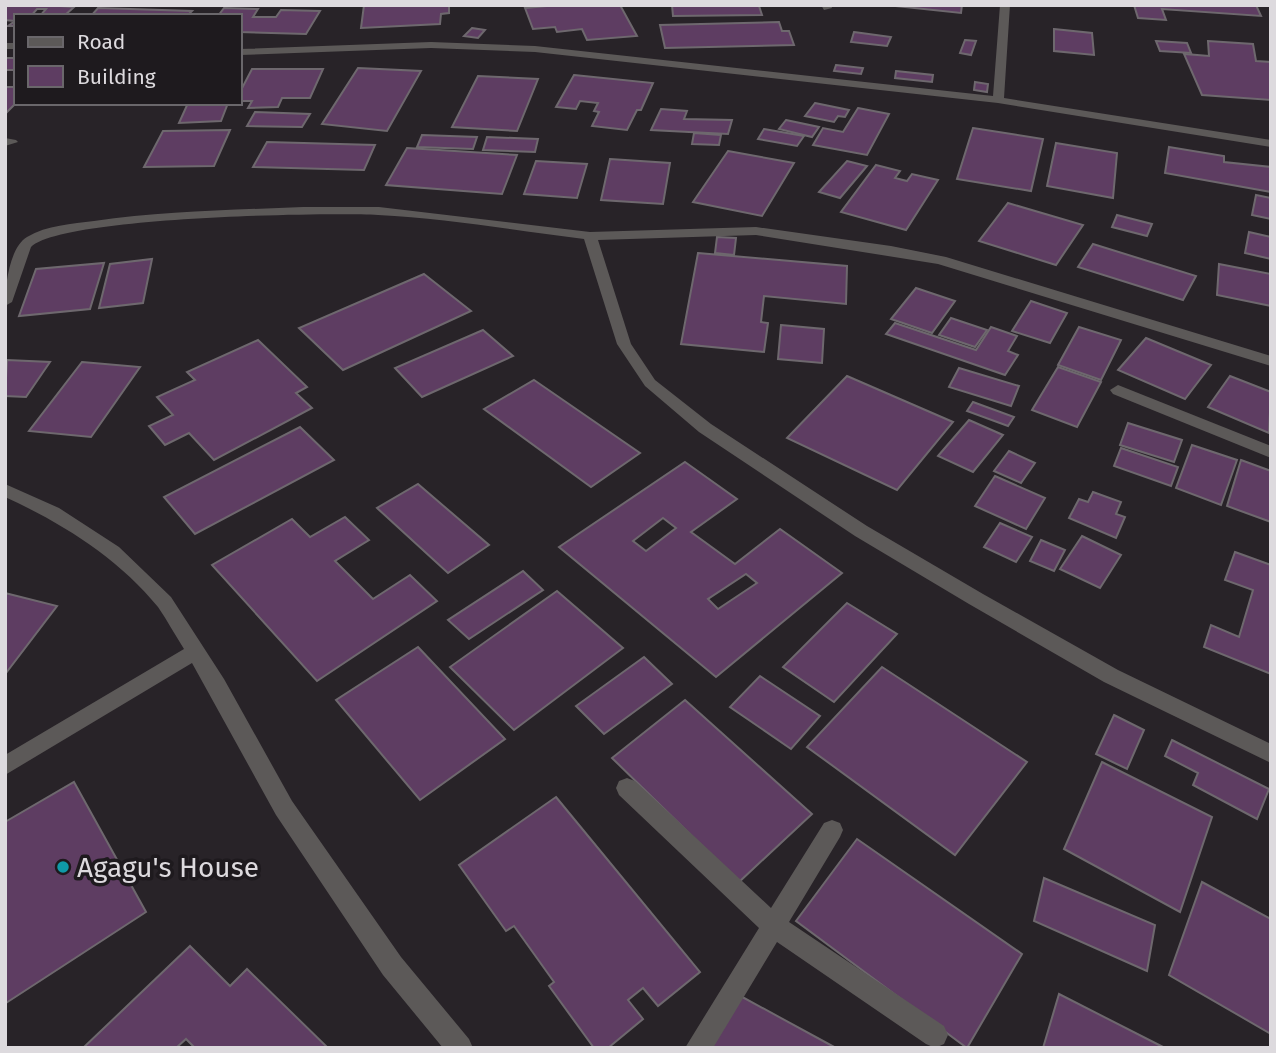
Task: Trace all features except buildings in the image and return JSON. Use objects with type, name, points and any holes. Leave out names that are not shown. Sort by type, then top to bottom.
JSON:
[{"type":"street","points":[[998,100],[1005,5]]},
{"type":"street","points":[[242,52],[476,45],[998,100],[1271,144]]},
{"type":"street","points":[[5,302],[25,246],[31,240],[55,230],[136,219],[303,211],[379,211],[590,236],[756,231],[891,250],[942,260],[1271,361]]},
{"type":"street","points":[[590,236],[624,344],[650,383],[705,428],[861,531],[987,606],[1111,676],[1271,754]]},
{"type":"street","points":[[1118,390],[1271,452]]},
{"type":"street","points":[[5,490],[53,512],[113,552],[164,602],[196,651],[284,808],[392,966],[460,1048]]},
{"type":"street","points":[[5,765],[196,651]]},
{"type":"street","points":[[627,788],[774,926],[935,1035]]},
{"type":"street","points":[[698,1048],[832,830]]},
{"type":"place","name":"Agagu's House","points":[[63,867]]}]
